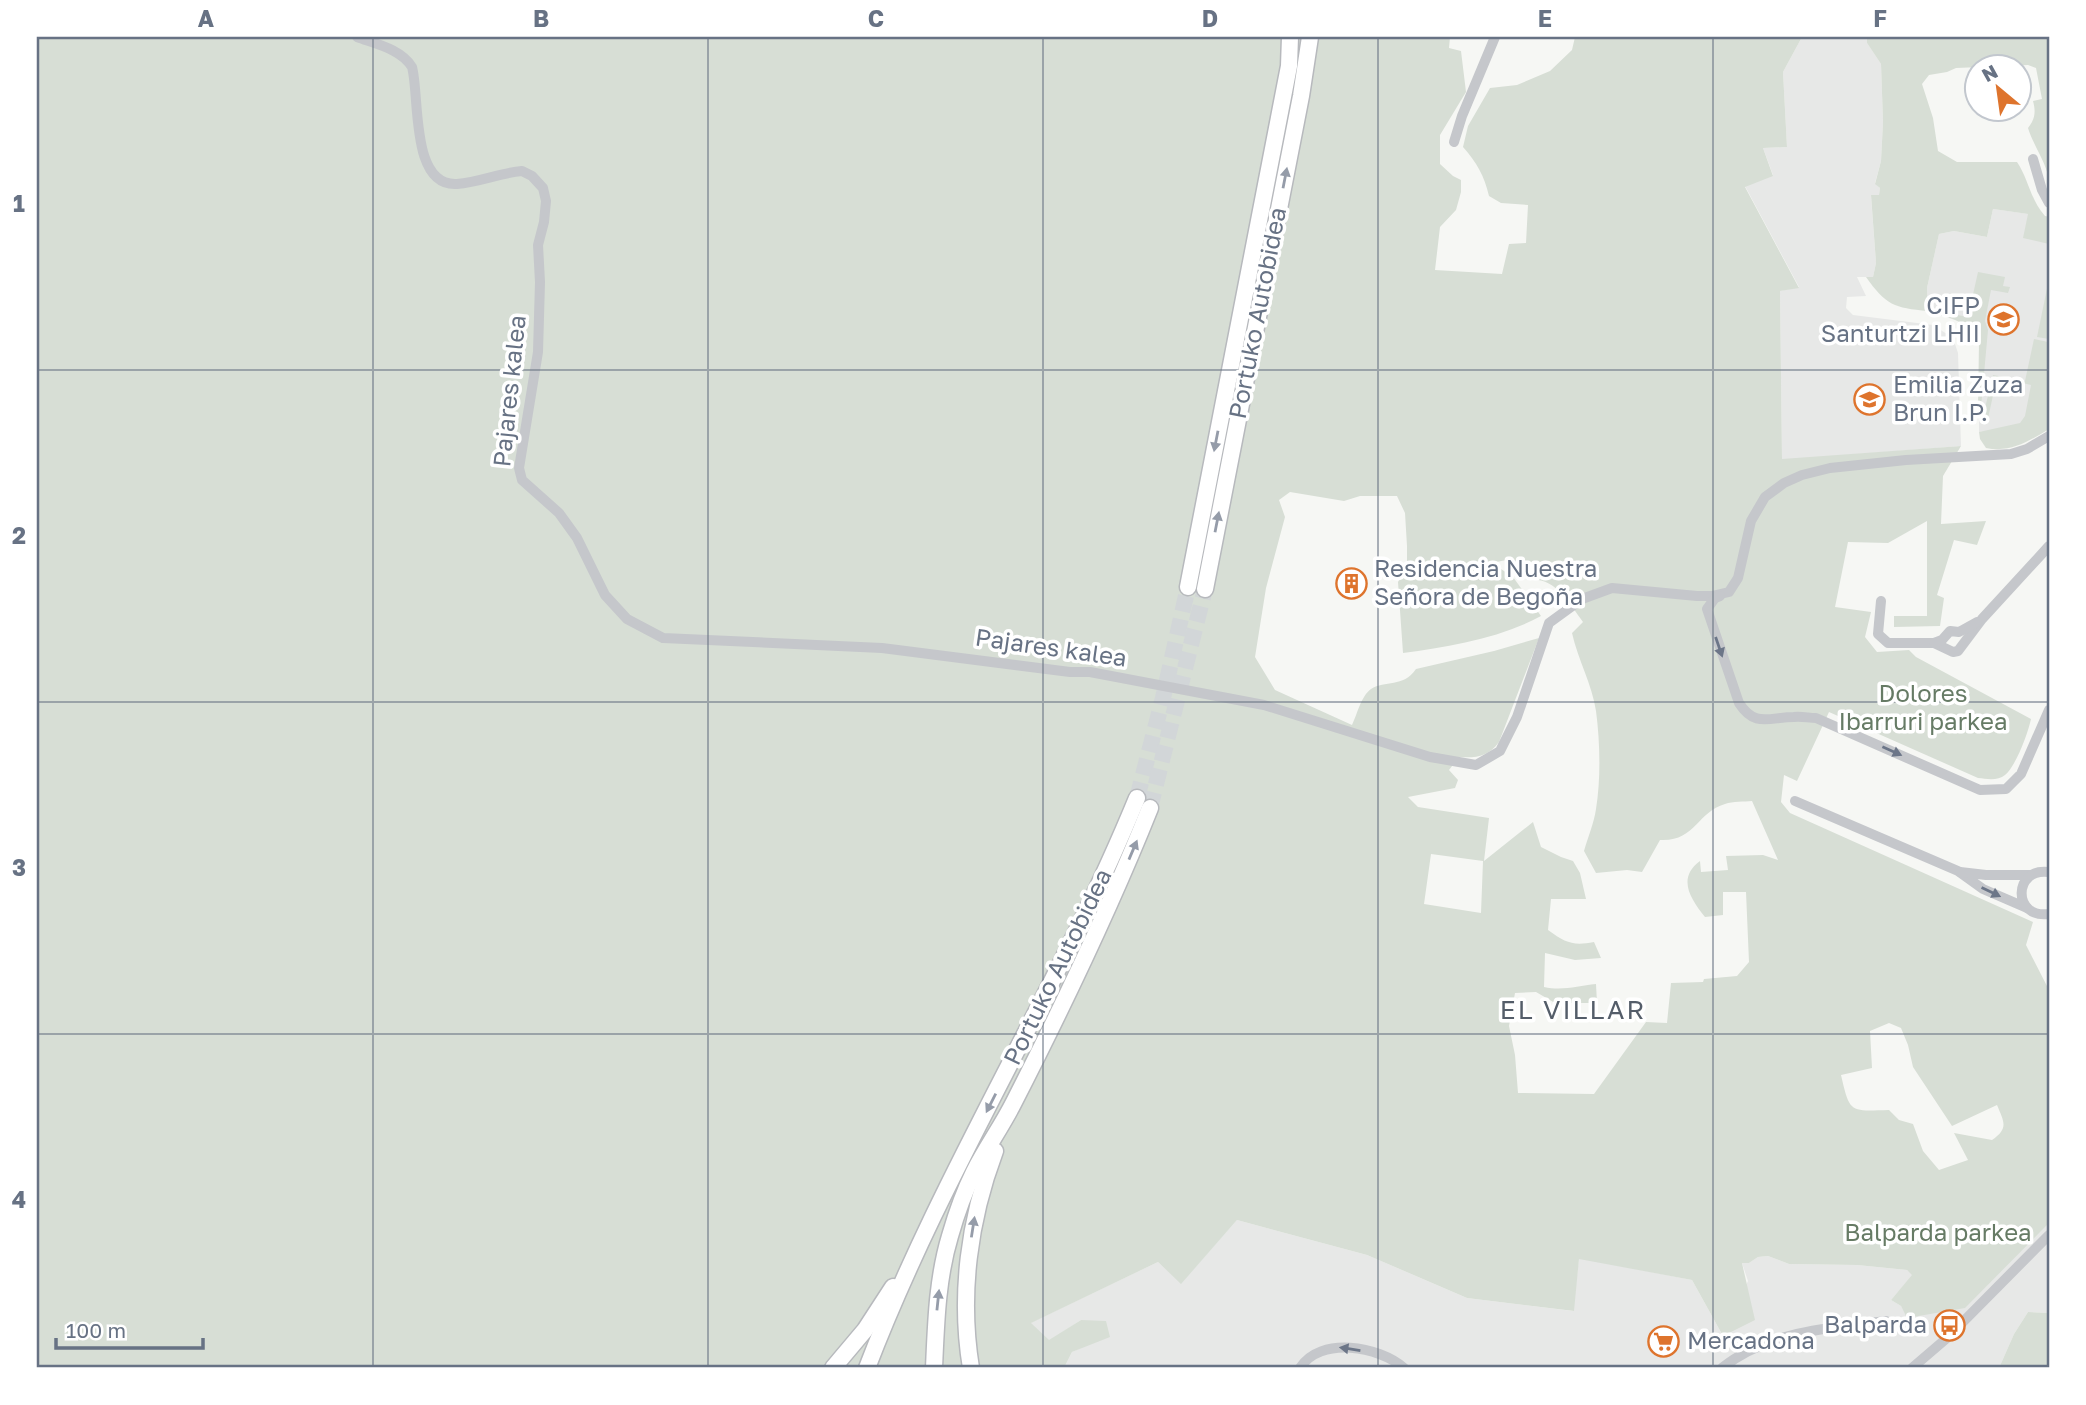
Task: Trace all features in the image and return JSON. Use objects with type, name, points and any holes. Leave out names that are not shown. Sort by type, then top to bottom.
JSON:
[{"type":"highway","name":"Portuko Autobidea","points":[[1188,587],[1289,66],[1290,37]]},
{"type":"highway","name":"Portuko Autobidea","points":[[1205,589],[1301,96],[1310,37]]},
{"type":"highway","name":"Portuko Autobidea","points":[[931,1222],[1143,803],[1132,854],[1013,1104]]},
{"type":"highway","points":[[934,1368],[938,1302],[949,1238],[974,1173],[1013,1104]]},
{"type":"highway","points":[[971,1368],[966,1307],[968,1261],[979,1200],[1013,1104]]},
{"type":"highway","points":[[833,1368],[865,1330],[931,1222]]},
{"type":"highway","points":[[867,1368],[931,1222]]},
{"type":"street","name":"Pajares kalea","points":[[357,37],[395,51],[407,59],[412,67],[424,157],[431,171],[441,180],[454,184],[522,171],[532,176],[543,188],[546,201],[538,245],[538,352],[519,468],[522,480],[559,513],[577,538],[605,595],[627,619],[663,638],[882,648],[1070,672],[1090,672],[1264,705],[1430,757],[1476,765],[1500,751],[1517,718],[1549,623],[1582,599],[1612,588],[1697,596],[1729,592]]},
{"type":"street","points":[[1454,142],[1495,37]]},
{"type":"street","points":[[2033,159],[2042,190],[2049,203]]},
{"type":"street","points":[[1707,609],[1715,598],[1729,592],[1738,578],[1751,521],[1765,497],[1784,482],[1830,468],[1906,460],[2011,454],[2027,449],[2049,436]]},
{"type":"street","points":[[1934,643],[1953,652],[1958,651],[1982,619],[2049,546]]},
{"type":"street","points":[[1697,596],[1707,609],[1739,703],[1745,713],[1757,720],[1816,718],[1980,790],[2006,789],[2021,774],[2049,710]]},
{"type":"street","points":[[1881,601],[1878,635],[1888,643],[1934,643],[1942,640],[1950,631],[1959,632],[1982,619]]},
{"type":"street","points":[[1795,801],[1958,871],[1983,889],[2047,916]]},
{"type":"street","points":[[2027,908],[2021,896],[2021,889],[2032,874],[2049,860]]},
{"type":"street","points":[[1958,871],[1986,875],[2049,872]]},
{"type":"street","points":[[1912,1368],[1947,1338],[2049,1235]]},
{"type":"street","points":[[1722,1368],[1759,1345],[1794,1334],[1886,1321]]},
{"type":"street","points":[[1300,1368],[1305,1360],[1317,1352],[1330,1347],[1342,1347],[1384,1356],[1404,1368]]},
{"type":"shaded area","points":[[1802,37],[1867,37],[1867,43],[1881,64],[1883,122],[1881,161],[1875,183],[1880,188],[1879,196],[1871,196],[1876,263],[1873,277],[1857,277],[1866,296],[1847,297],[1846,308],[1853,315],[1933,325],[1953,338],[1958,353],[1961,446],[1782,460],[1780,291],[1799,287],[1745,186],[1773,175],[1763,148],[1787,147],[1783,72]]},
{"type":"shaded area","name":"CIFP Santurtzi LHII","points":[[1993,209],[2049,217],[2049,342],[2037,340],[2033,425],[1979,432],[1979,342],[1964,323],[1928,311],[1927,288],[1939,234],[1954,231],[1987,237]]},
{"type":"shaded area","points":[[1237,1220],[1367,1255],[1467,1298],[1573,1311],[1579,1258],[1692,1280],[1723,1336],[1748,1281],[1742,1263],[1749,1263],[1758,1257],[1768,1256],[1789,1264],[1857,1265],[1907,1270],[1913,1275],[1891,1300],[1901,1306],[1908,1318],[2014,1257],[2049,1223],[2049,1313],[2028,1312],[2014,1334],[1999,1368],[1064,1368],[1072,1352],[1083,1347],[1081,1320],[1049,1341],[1030,1323],[1158,1262],[1181,1283]]},
{"type":"green space","points":[[37,37],[1450,37],[1449,48],[1461,51],[1466,92],[1440,135],[1440,164],[1461,180],[1461,192],[1456,210],[1440,227],[1435,270],[1502,274],[1509,244],[1526,243],[1528,205],[1501,203],[1489,196],[1479,170],[1463,147],[1468,126],[1490,88],[1517,85],[1550,71],[1572,50],[1575,37],[1802,37],[1783,72],[1787,147],[1763,148],[1773,176],[1745,187],[1799,288],[1780,291],[1782,459],[1961,446],[1943,476],[1941,524],[1986,521],[1977,545],[1954,540],[1937,595],[1944,598],[1940,626],[1894,627],[1894,616],[1927,616],[1927,521],[1888,543],[1848,542],[1835,607],[1871,612],[1865,637],[1877,652],[1909,650],[1916,657],[2031,719],[2021,749],[2009,771],[2002,777],[1989,779],[1978,778],[1829,712],[1797,781],[1784,775],[1781,802],[1790,813],[2033,922],[2026,945],[2049,990],[2049,1223],[1965,1308],[1907,1318],[1901,1306],[1891,1300],[1912,1275],[1907,1270],[1857,1265],[1789,1264],[1768,1256],[1758,1257],[1749,1263],[1742,1263],[1755,1320],[1723,1336],[1692,1280],[1579,1259],[1574,1311],[1467,1298],[1367,1255],[1237,1220],[1181,1284],[1158,1262],[1031,1323],[1049,1340],[1081,1320],[1106,1321],[1110,1337],[1072,1352],[1064,1368],[37,1368]],"holes":[[[1290,492],[1344,501],[1360,496],[1397,496],[1405,513],[1407,546],[1407,566],[1398,582],[1403,653],[1492,636],[1541,616],[1513,577],[1492,563],[1506,560],[1527,580],[1545,582],[1566,599],[1583,622],[1572,633],[1596,711],[1598,797],[1584,851],[1596,873],[1627,870],[1642,872],[1660,840],[1672,839],[1689,832],[1708,813],[1725,804],[1752,801],[1778,860],[1763,855],[1726,856],[1728,870],[1701,872],[1700,861],[1689,874],[1688,881],[1691,895],[1705,917],[1723,915],[1723,892],[1746,892],[1749,962],[1737,976],[1704,979],[1703,982],[1671,983],[1667,1023],[1646,1022],[1594,1094],[1518,1093],[1509,1026],[1515,993],[1536,992],[1555,1003],[1597,1003],[1596,984],[1564,988],[1544,987],[1545,953],[1575,960],[1601,958],[1594,942],[1570,942],[1548,930],[1551,899],[1586,899],[1580,873],[1573,861],[1541,847],[1533,822],[1484,861],[1489,818],[1418,807],[1408,797],[1455,788],[1458,780],[1449,770],[1459,757],[1481,756],[1499,742],[1539,638],[1416,669],[1405,679],[1376,686],[1365,696],[1352,725],[1275,690],[1255,657],[1266,588],[1285,517],[1279,500]],[[1431,854],[1483,861],[1481,913],[1424,904]],[[1889,1023],[1901,1028],[1913,1067],[1952,1126],[1997,1105],[2004,1124],[2001,1132],[1992,1140],[1954,1133],[1968,1160],[1939,1170],[1923,1151],[1913,1124],[1899,1120],[1889,1110],[1854,1108],[1847,1097],[1841,1075],[1872,1068],[1870,1031]]]},
{"type":"green space","points":[[1867,37],[2049,37],[2049,179],[2028,128],[2034,122],[2034,101],[2042,99],[2034,67],[2034,52],[1964,52],[1964,68],[1929,75],[1922,84],[1933,118],[1938,151],[1957,162],[2017,162],[2036,203],[2045,216],[2049,217],[2049,244],[2023,238],[2028,214],[1993,209],[1987,237],[1954,231],[1939,234],[1927,288],[1928,311],[1892,303],[1879,294],[1866,277],[1873,277],[1876,263],[1871,195],[1879,195],[1880,188],[1875,184],[1881,161],[1883,122],[1881,64],[1867,43]]},
{"type":"green space","points":[[1978,272],[2005,277],[2003,286],[2010,287],[2008,293],[1991,290],[1985,321],[1988,330],[1981,407],[1978,407],[1979,342],[1966,326],[1935,313],[1936,311],[1968,317]]},
{"type":"green space","points":[[2049,279],[2049,339],[2037,337]]},
{"type":"green space","points":[[2034,339],[2049,342],[2049,429],[2012,447],[1986,448],[1979,432],[2020,423],[2025,416],[2031,385],[1997,377],[1987,423],[1985,408],[1993,375],[2025,381]]},
{"type":"green space","points":[[2028,1312],[2049,1313],[2049,1368],[1999,1368],[2014,1334]]},
{"type":"tunnel","points":[[1137,798],[1188,587]]},
{"type":"tunnel","points":[[1150,808],[1205,589]]},
{"type":"place","name":"CIFP Santurtzi LHII","points":[[2003,320]]},
{"type":"place","name":"Emilia Zuza Brun I.P.","points":[[1870,399]]},
{"type":"place","name":"Residencia Nuestra Señora de Begoña","points":[[1351,583]]},
{"type":"place","name":"Balparda","points":[[1950,1325]]},
{"type":"place","name":"Mercadona","points":[[1664,1341]]},
{"type":"district","name":"EL VILLAR","points":[[1573,1010]]},
{"type":"park label","name":"Dolores Ibarruri parkea","points":[[1923,708]]},
{"type":"park label","name":"Balparda parkea","points":[[1938,1233]]}]
